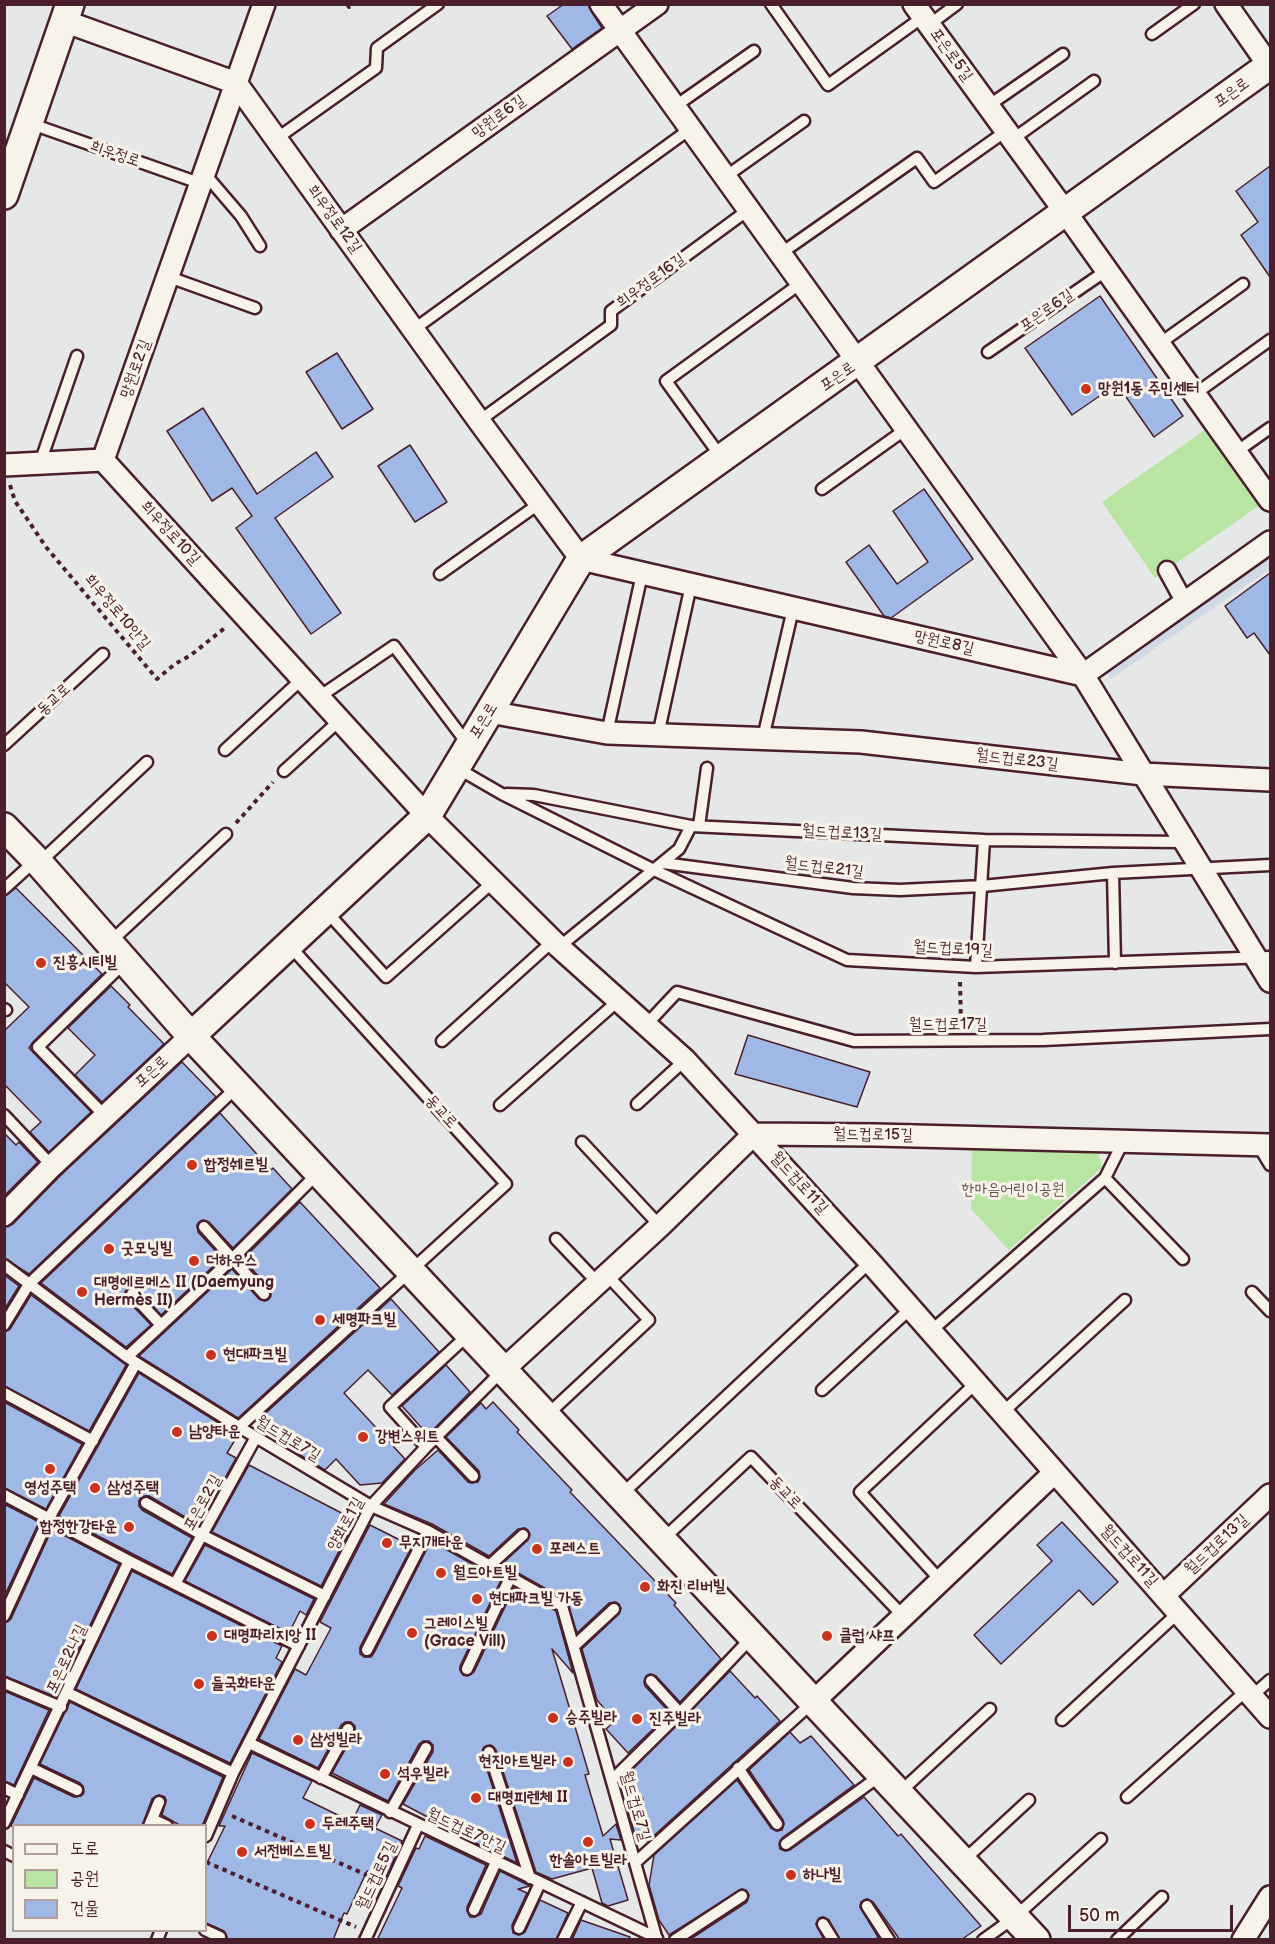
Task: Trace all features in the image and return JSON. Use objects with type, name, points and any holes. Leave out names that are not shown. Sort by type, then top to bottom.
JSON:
[{"type":"street","name":"망원로2길","points":[[104,460],[264,4]]},
{"type":"street","points":[[601,4],[1083,675],[1185,842],[1263,957],[1270,981]]},
{"type":"street","name":"망원로6길","points":[[341,230],[657,4]]},
{"type":"street","points":[[1226,4],[1270,66]]},
{"type":"street","points":[[4,195],[67,13],[236,82]]},
{"type":"street","name":"포은로5길","points":[[922,15],[1066,213]]},
{"type":"street","name":"포은로","points":[[4,1215],[105,1116],[427,816],[581,559],[1270,66]]},
{"type":"street","name":"희우정로12길","points":[[236,82],[413,330],[581,559]]},
{"type":"street","points":[[1066,213],[1270,500]]},
{"type":"street","points":[[6,472],[40,463],[104,460]]},
{"type":"street","name":"희우정로10길","points":[[104,460],[427,816]]},
{"type":"street","points":[[1083,675],[1270,542]]},
{"type":"street","name":"망원로8길","points":[[581,559],[1083,675]]},
{"type":"street","points":[[1167,570],[1185,603]]},
{"type":"street","name":"월드컵로23길","points":[[489,712],[607,733],[861,742],[1143,774],[1270,780]]},
{"type":"street","name":"월드컵로11길","points":[[427,816],[556,944],[685,1060],[870,1262],[1270,1717]]},
{"type":"street","points":[[4,827],[38,861],[191,1036],[1036,1940]]},
{"type":"street","points":[[503,1370],[660,1226],[754,1134]]},
{"type":"street","name":"월드컵로15길","points":[[754,1134],[1264,1145]]},
{"type":"street","points":[[813,1702],[1054,1473]]},
{"type":"street","name":"월드컵로13길","points":[[1164,1595],[1270,1495]]},
{"type":"street","points":[[1243,1940],[1270,1898]]},
{"type":"lane","points":[[276,139],[376,68],[377,48],[438,4]]},
{"type":"lane","points":[[771,4],[828,85],[922,15],[957,4]]},
{"type":"lane","points":[[1152,34],[1194,4]]},
{"type":"lane","points":[[674,107],[754,51]]},
{"type":"lane","points":[[988,106],[1063,54]]},
{"type":"lane","points":[[780,254],[917,158],[933,182],[1094,81]]},
{"type":"lane","points":[[724,177],[804,121]]},
{"type":"lane","name":"희우정로","points":[[29,123],[203,179]]},
{"type":"lane","points":[[413,330],[690,129]]},
{"type":"lane","points":[[203,179],[241,216],[260,246]]},
{"type":"lane","name":"희우정로16길","points":[[479,421],[611,325],[610,311],[748,210]]},
{"type":"lane","name":"포은로6길","points":[[988,352],[1107,270]]},
{"type":"lane","points":[[169,277],[255,308]]},
{"type":"lane","points":[[722,458],[666,381],[801,283]]},
{"type":"lane","points":[[1159,344],[1243,284]]},
{"type":"lane","points":[[1195,394],[1270,340]]},
{"type":"lane","points":[[40,463],[77,356]]},
{"type":"lane","points":[[822,489],[906,429]]},
{"type":"lane","points":[[1236,452],[1270,429]]},
{"type":"lane","points":[[440,574],[540,503]]},
{"type":"lane","points":[[607,733],[642,574]]},
{"type":"lane","points":[[658,735],[691,585]]},
{"type":"lane","points":[[763,738],[793,609]]},
{"type":"lane","name":"포은로","points":[[319,697],[394,646],[463,757]]},
{"type":"lane","name":"동교로","points":[[4,745],[103,654]]},
{"type":"lane","points":[[225,750],[302,679]]},
{"type":"lane","points":[[284,771],[340,720]]},
{"type":"lane","name":"월드컵로19길","points":[[463,757],[502,794],[654,870],[846,960],[976,967],[1263,957]]},
{"type":"lane","points":[[4,889],[147,762]]},
{"type":"lane","points":[[442,1041],[556,944],[679,849],[695,826],[707,768]]},
{"type":"lane","name":"월드컵로13길","points":[[502,794],[534,795],[695,826],[984,840],[1185,842]]},
{"type":"lane","points":[[105,1116],[38,1047],[117,953],[226,834]]},
{"type":"lane","points":[[976,967],[984,840]]},
{"type":"lane","name":"월드컵로21길","points":[[663,862],[853,888],[900,890],[982,886],[1113,873],[1270,865]]},
{"type":"lane","points":[[1113,873],[1115,963]]},
{"type":"lane","points":[[326,910],[386,976],[493,882]]},
{"type":"lane","name":"동교로","points":[[239,1427],[506,1184],[289,945]]},
{"type":"lane","name":"월드컵로17길","points":[[646,1025],[677,992],[854,1041],[1043,1040],[1270,1029]]},
{"type":"lane","points":[[500,1105],[619,1000]]},
{"type":"lane","points":[[637,1104],[685,1060]]},
{"type":"lane","points":[[4,1325],[29,1284],[238,1086]]},
{"type":"lane","points":[[4,1115],[52,1166]]},
{"type":"lane","points":[[582,1142],[660,1226]]},
{"type":"lane","points":[[931,1331],[1105,1178],[1123,1142]]},
{"type":"lane","name":"월드컵로15길","points":[[1264,1145],[1270,1165]]},
{"type":"lane","points":[[4,1616],[49,1518],[93,1441],[131,1360],[161,1325],[232,1259],[319,1172]]},
{"type":"lane","points":[[1105,1178],[1183,1259]]},
{"type":"lane","points":[[204,1227],[264,1294]]},
{"type":"lane","points":[[546,1416],[649,1320],[556,1239]]},
{"type":"lane","points":[[621,1495],[870,1262]]},
{"type":"lane","name":"월드컵로7길","points":[[4,1265],[131,1360],[239,1427],[371,1506],[428,1531],[562,1606],[657,1939]]},
{"type":"lane","points":[[1252,1292],[1270,1311]]},
{"type":"lane","points":[[132,1294],[161,1325]]},
{"type":"lane","points":[[1002,1413],[1125,1300]]},
{"type":"lane","points":[[822,1390],[910,1309]]},
{"type":"lane","points":[[426,1446],[390,1407],[469,1334]]},
{"type":"lane","name":"양화로1길","points":[[207,1834],[233,1773],[371,1506],[426,1446],[503,1370]]},
{"type":"lane","points":[[941,1581],[860,1492],[976,1383]]},
{"type":"lane","points":[[4,1393],[93,1441]]},
{"type":"lane","name":"포은로2길","points":[[176,1584],[256,1437]]},
{"type":"lane","points":[[436,1437],[473,1476]]},
{"type":"lane","name":"동교로","points":[[663,1540],[751,1457],[903,1616]]},
{"type":"lane","points":[[4,1495],[299,1646]]},
{"type":"lane","points":[[146,1503],[202,1535],[325,1596]]},
{"type":"lane","points":[[367,1650],[428,1531]]},
{"type":"lane","points":[[489,1566],[523,1535]]},
{"type":"lane","name":"포은로2나길","points":[[4,1823],[129,1561]]},
{"type":"lane","points":[[467,1669],[510,1578]]},
{"type":"lane","points":[[574,1646],[614,1609]]},
{"type":"lane","points":[[1062,1720],[1179,1612]]},
{"type":"lane","points":[[612,1780],[680,1713],[752,1636]]},
{"type":"lane","points":[[1127,1797],[1249,1693],[1270,1680]]},
{"type":"lane","points":[[651,1681],[680,1713]]},
{"type":"lane","points":[[4,1683],[61,1707]]},
{"type":"lane","points":[[68,1693],[233,1773]]},
{"type":"lane","points":[[636,1862],[813,1702]]},
{"type":"lane","points":[[786,1844],[890,1784],[990,1709]]},
{"type":"lane","points":[[321,1778],[348,1729]]},
{"type":"lane","name":"월드컵로7안길","points":[[249,1743],[657,1939]]},
{"type":"lane","points":[[390,1812],[426,1748]]},
{"type":"lane","name":"월드컵로7안길","points":[[489,1752],[535,1880]]},
{"type":"lane","points":[[31,1768],[77,1790]]},
{"type":"lane","points":[[738,1768],[777,1824]]},
{"type":"lane","points":[[4,1788],[18,1795]]},
{"type":"lane","points":[[963,1861],[1029,1800]]},
{"type":"lane","points":[[150,1822],[159,1802]]},
{"type":"lane","name":"월드컵로5길","points":[[366,1935],[418,1825]]},
{"type":"lane","points":[[983,1940],[1014,1917],[1101,1839]]},
{"type":"lane","points":[[474,1910],[496,1862]]},
{"type":"lane","points":[[519,1928],[535,1880]]},
{"type":"lane","points":[[675,1940],[742,1896]]},
{"type":"lane","points":[[1117,1940],[1162,1897]]},
{"type":"lane","points":[[563,1940],[582,1902]]},
{"type":"lane","points":[[867,1906],[889,1940]]},
{"type":"lane","points":[[823,1924],[833,1940]]},
{"type":"lane","points":[[207,1931],[220,1937],[220,1940]]},
{"type":"path","name":"희우정로10안길","points":[[6,472],[15,501],[46,547],[157,679],[243,613]]},
{"type":"path","points":[[226,834],[284,771]]},
{"type":"path","points":[[960,966],[959,1004],[962,1040]]},
{"type":"path","points":[[217,1809],[390,1885]]},
{"type":"path","points":[[207,1862],[366,1935]]},
{"type":"shaded area","points":[[1270,536],[1270,569],[1111,679],[1098,661]]},
{"type":"green space","points":[[1206,429],[1260,505],[1155,578],[1102,502]]},
{"type":"green space","name":"한마음어린이공원","points":[[972,1148],[1097,1150],[1103,1167],[1009,1250],[971,1209]]},
{"type":"building","points":[[564,4],[588,4],[602,28],[572,49],[547,16]]},
{"type":"building","points":[[1270,166],[1270,277],[1241,235],[1258,222],[1236,191]]},
{"type":"building","points":[[1100,296],[1183,416],[1154,437],[1117,384],[1072,415],[1025,348]]},
{"type":"building","points":[[337,353],[373,409],[342,429],[306,372]]},
{"type":"building","points":[[203,408],[257,494],[316,452],[333,477],[275,518],[341,613],[311,634],[236,528],[252,516],[232,488],[212,501],[167,431]]},
{"type":"building","points":[[410,445],[447,502],[415,522],[378,466]]},
{"type":"building","points":[[924,489],[973,559],[891,618],[884,616],[846,562],[869,545],[897,584],[928,562],[893,511]]},
{"type":"building","points":[[1270,573],[1270,655],[1254,633],[1247,638],[1225,606]]},
{"type":"building","points":[[16,888],[102,974],[29,1048],[91,1112],[49,1152],[30,1132],[41,1122],[4,1084],[4,1031],[29,1007],[4,982],[4,896]]},
{"type":"building","points":[[111,986],[164,1044],[102,1102],[75,1075],[95,1055],[68,1028]]},
{"type":"building","points":[[748,1035],[870,1072],[857,1107],[735,1074]]},
{"type":"building","points":[[182,1062],[216,1097],[29,1274],[4,1258],[4,1227],[13,1224],[61,1175]]},
{"type":"building","points":[[220,1113],[271,1170],[273,1168],[292,1189],[233,1248],[209,1222],[203,1220],[199,1222],[198,1232],[222,1258],[161,1315],[137,1288],[127,1289],[126,1299],[151,1325],[126,1347],[41,1283]]},
{"type":"building","points":[[4,1133],[16,1145],[19,1142],[38,1162],[4,1196]]},
{"type":"building","points":[[300,1202],[380,1288],[238,1418],[139,1356],[232,1269],[259,1299],[265,1301],[269,1299],[270,1289],[243,1259]]},
{"type":"building","points":[[4,1275],[19,1286],[4,1310]]},
{"type":"building","points":[[31,1295],[126,1365],[89,1431],[4,1386],[4,1332],[10,1329]]},
{"type":"building","points":[[391,1299],[439,1352],[392,1395],[368,1370],[344,1393],[405,1459],[382,1483],[360,1485],[336,1459],[325,1470],[275,1440],[257,1421]]},
{"type":"building","points":[[446,1365],[470,1392],[428,1435],[402,1406]]},
{"type":"building","points":[[139,1373],[238,1435],[227,1453],[236,1458],[199,1525],[149,1496],[143,1496],[139,1500],[142,1510],[192,1538],[172,1574],[59,1516]]},
{"type":"building","points":[[4,1402],[82,1444],[46,1509],[4,1488]]},
{"type":"building","points":[[493,1402],[519,1430],[517,1432],[572,1490],[570,1492],[676,1603],[674,1605],[721,1659],[680,1702],[656,1676],[650,1674],[646,1676],[645,1686],[670,1713],[628,1753],[606,1729],[615,1721],[597,1700],[582,1649],[619,1614],[621,1608],[619,1604],[609,1603],[577,1633],[566,1600],[502,1564],[528,1540],[530,1534],[528,1530],[518,1529],[489,1556],[432,1524],[384,1504],[415,1470],[438,1450],[468,1482],[478,1482],[479,1471],[446,1437],[481,1403],[486,1409]]},
{"type":"building","points":[[249,1465],[355,1520],[321,1586],[212,1532]]},
{"type":"building","points":[[4,1504],[39,1522],[4,1597]]},
{"type":"building","points":[[1062,1522],[1118,1582],[1093,1605],[1079,1590],[1001,1664],[974,1635],[1052,1561],[1037,1545]]},
{"type":"building","points":[[370,1525],[412,1546],[360,1647],[360,1654],[364,1657],[371,1657],[374,1653],[431,1541],[501,1580],[460,1666],[463,1675],[468,1676],[474,1672],[514,1588],[556,1611],[573,1673],[552,1649],[589,1774],[585,1775],[603,1836],[616,1824],[621,1840],[610,1839],[628,1900],[608,1906],[602,1903],[592,1868],[552,1879],[536,1872],[496,1750],[491,1745],[484,1747],[482,1754],[517,1863],[432,1822],[433,1820],[403,1804],[433,1752],[433,1745],[429,1741],[419,1744],[388,1801],[332,1773],[355,1732],[355,1726],[351,1722],[341,1725],[318,1768],[259,1739],[295,1669],[306,1675],[331,1628],[320,1622]]},
{"type":"building","points":[[52,1529],[119,1564],[56,1697],[4,1676],[4,1623],[11,1619]]},
{"type":"building","points":[[205,1545],[314,1599],[306,1615],[300,1611],[289,1633],[185,1581]]},
{"type":"building","points":[[132,1571],[282,1646],[276,1658],[282,1662],[230,1763],[76,1689]]},
{"type":"building","points":[[730,1671],[780,1721],[648,1841],[636,1840],[629,1812],[643,1799],[624,1778]]},
{"type":"building","points":[[4,1691],[49,1710],[14,1785],[4,1781]]},
{"type":"building","points":[[70,1702],[223,1777],[203,1824],[178,1824],[162,1815],[166,1800],[165,1797],[159,1795],[152,1799],[143,1824],[12,1824],[11,1826],[34,1778],[74,1797],[84,1793],[80,1783],[40,1764]]},
{"type":"building","points":[[790,1732],[800,1743],[811,1736],[854,1785],[782,1838],[779,1844],[780,1849],[790,1850],[864,1797],[898,1836],[901,1834],[981,1926],[961,1940],[900,1940],[873,1902],[867,1899],[861,1902],[860,1907],[878,1937],[875,1940],[840,1940],[829,1920],[823,1917],[819,1918],[816,1924],[824,1940],[689,1940],[747,1902],[749,1895],[746,1890],[742,1889],[669,1935],[659,1920],[649,1885],[654,1855],[737,1780],[771,1828],[777,1831],[782,1830],[783,1820],[749,1770]]},
{"type":"building","points":[[252,1753],[312,1781],[303,1798],[352,1822],[360,1805],[382,1815],[375,1828],[402,1841],[385,1880],[367,1871],[347,1914],[344,1913],[333,1940],[228,1940],[224,1931],[207,1923],[207,1863],[225,1826],[219,1826]]},
{"type":"building","points":[[425,1836],[486,1865],[467,1907],[470,1917],[481,1914],[500,1871],[530,1886],[518,1889],[527,1893],[512,1925],[513,1933],[519,1935],[525,1932],[540,1900],[568,1913],[556,1940],[377,1940],[402,1888],[398,1886],[416,1848],[419,1849]]},
{"type":"building","points":[[581,1920],[630,1937],[629,1940],[572,1940]]},
{"type":"place","name":"망원1동 주민센터","points":[[1086,389]]},
{"type":"place","name":"진흥시티빌","points":[[41,963]]},
{"type":"place","name":"합정쉐르빌","points":[[192,1165]]},
{"type":"place","name":"굿모닝빌","points":[[109,1249]]},
{"type":"place","name":"더하우스","points":[[194,1261]]},
{"type":"place","name":"대명에르메스 II (Daemyung Hermès II)","points":[[82,1292]]},
{"type":"place","name":"세명파크빌","points":[[320,1320]]},
{"type":"place","name":"현대파크빌","points":[[211,1355]]},
{"type":"place","name":"남양타운","points":[[177,1432]]},
{"type":"place","name":"강변스위트","points":[[363,1437]]},
{"type":"place","name":"영성주택","points":[[50,1469]]},
{"type":"place","name":"삼성주택","points":[[95,1488]]},
{"type":"place","name":"합정한강타운","points":[[129,1527]]},
{"type":"place","name":"무지개타운","points":[[387,1543]]},
{"type":"place","name":"포레스트","points":[[537,1549]]},
{"type":"place","name":"월드아트빌","points":[[441,1573]]},
{"type":"place","name":"화진 리버빌","points":[[645,1587]]},
{"type":"place","name":"현대파크빌 가동","points":[[477,1599]]},
{"type":"place","name":"그레이스빌 (Grace Vill)","points":[[412,1633]]},
{"type":"place","name":"대명파리지앙 II","points":[[212,1636]]},
{"type":"place","name":"클럽 샤프","points":[[827,1636]]},
{"type":"place","name":"들국화타운","points":[[199,1684]]},
{"type":"place","name":"승주빌라","points":[[553,1718]]},
{"type":"place","name":"진주빌라","points":[[637,1719]]},
{"type":"place","name":"삼성빌라","points":[[298,1740]]},
{"type":"place","name":"현진아트빌라","points":[[568,1762]]},
{"type":"place","name":"석우빌라","points":[[385,1774]]},
{"type":"place","name":"대명피렌체 II","points":[[476,1798]]},
{"type":"place","name":"두레주택","points":[[310,1824]]},
{"type":"place","name":"한솔아트빌라","points":[[588,1842]]},
{"type":"place","name":"서전베스트빌","points":[[242,1852]]},
{"type":"place","name":"하나빌","points":[[791,1875]]}]
